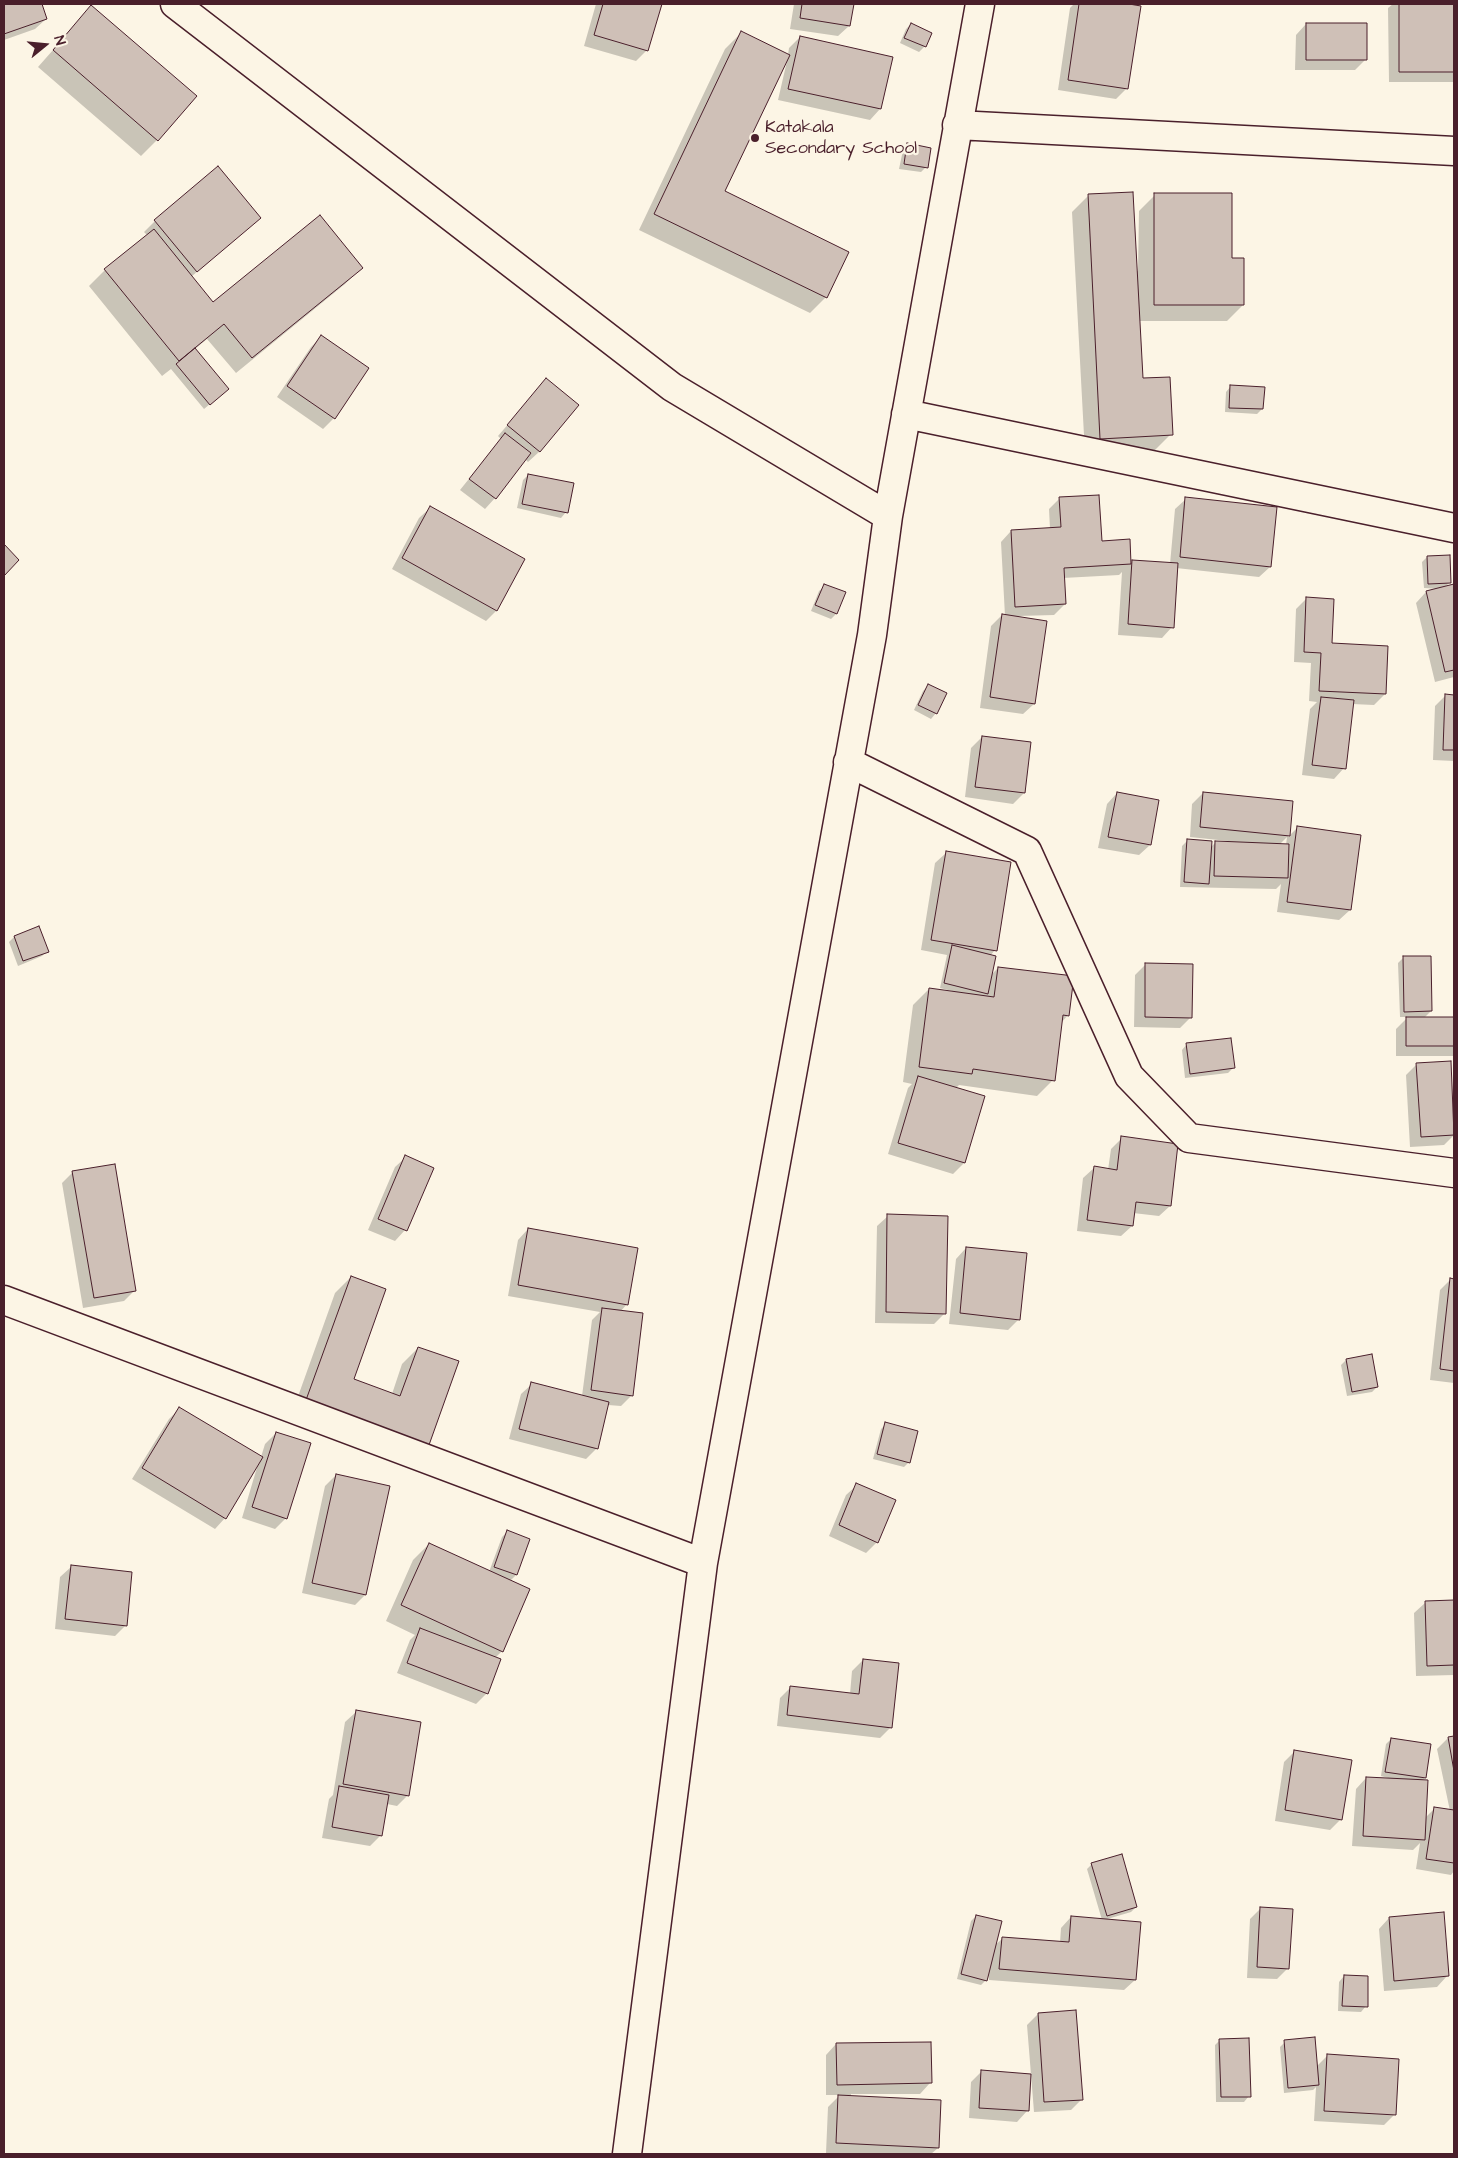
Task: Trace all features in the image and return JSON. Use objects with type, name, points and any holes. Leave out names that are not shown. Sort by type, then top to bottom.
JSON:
[{"type":"street","points":[[175,4],[672,387],[888,516]]},
{"type":"street","points":[[627,2154],[703,1563],[872,635],[888,516],[980,4]]},
{"type":"street","points":[[957,125],[1454,152]]},
{"type":"street","points":[[906,414],[1454,528]]},
{"type":"street","points":[[848,762],[1027,851],[1129,1076],[1190,1138],[1454,1174]]},
{"type":"street","points":[[4,1300],[703,1563]]},
{"type":"building","points":[[4,4],[42,4],[47,19],[4,34]]},
{"type":"building","points":[[603,4],[662,4],[648,51],[594,35]]},
{"type":"building","points":[[802,4],[854,4],[850,26],[800,18]]},
{"type":"building","points":[[1079,4],[1129,4],[1141,6],[1128,89],[1068,80]]},
{"type":"building","points":[[1399,4],[1454,4],[1454,72],[1399,72]]},
{"type":"building","points":[[91,5],[197,96],[158,141],[53,50]]},
{"type":"building","points":[[911,23],[932,33],[926,47],[904,38]]},
{"type":"building","points":[[1306,23],[1367,23],[1367,60],[1306,60]]},
{"type":"building","points":[[741,31],[790,55],[725,191],[849,252],[827,298],[654,214]]},
{"type":"building","points":[[800,36],[893,57],[881,109],[788,89]]},
{"type":"building","points":[[907,143],[931,148],[928,168],[904,164]]},
{"type":"building","points":[[218,166],[261,218],[197,272],[154,220]]},
{"type":"building","points":[[1133,192],[1143,378],[1170,377],[1173,435],[1100,439],[1088,194]]},
{"type":"building","points":[[1154,193],[1232,193],[1232,258],[1244,258],[1244,305],[1154,305]]},
{"type":"building","points":[[320,215],[363,268],[252,358],[224,324],[179,361],[104,269],[154,229],[213,302]]},
{"type":"building","points":[[321,335],[369,368],[335,419],[287,386]]},
{"type":"building","points":[[195,348],[229,389],[210,405],[176,364]]},
{"type":"building","points":[[546,378],[579,405],[540,452],[507,425]]},
{"type":"building","points":[[1230,385],[1265,387],[1263,409],[1229,408]]},
{"type":"building","points":[[505,433],[531,453],[496,499],[469,479]]},
{"type":"building","points":[[528,474],[574,483],[568,513],[522,504]]},
{"type":"building","points":[[1099,495],[1102,541],[1130,539],[1131,564],[1064,568],[1066,604],[1015,607],[1011,530],[1061,527],[1059,497]]},
{"type":"building","points":[[1185,497],[1277,507],[1271,567],[1180,557]]},
{"type":"building","points":[[430,506],[525,559],[497,611],[402,558]]},
{"type":"building","points":[[4,544],[19,560],[4,576]]},
{"type":"building","points":[[1450,555],[1451,583],[1428,584],[1427,556]]},
{"type":"building","points":[[1132,560],[1178,563],[1174,628],[1128,624]]},
{"type":"building","points":[[824,584],[846,592],[837,614],[815,605]]},
{"type":"building","points":[[1454,584],[1454,670],[1445,672],[1426,591]]},
{"type":"building","points":[[1306,597],[1334,599],[1332,643],[1388,646],[1386,694],[1319,691],[1321,653],[1304,652]]},
{"type":"building","points":[[1002,614],[1047,621],[1035,704],[990,697]]},
{"type":"building","points":[[928,684],[947,693],[937,714],[918,705]]},
{"type":"building","points":[[1445,694],[1454,695],[1454,750],[1443,750]]},
{"type":"building","points":[[1321,697],[1354,700],[1346,769],[1312,765]]},
{"type":"building","points":[[982,736],[1031,742],[1025,793],[975,787]]},
{"type":"building","points":[[1117,792],[1159,800],[1151,845],[1108,837]]},
{"type":"building","points":[[1203,792],[1293,801],[1290,836],[1200,827]]},
{"type":"building","points":[[1297,826],[1361,835],[1351,910],[1287,902]]},
{"type":"building","points":[[1187,839],[1212,841],[1209,884],[1184,882]]},
{"type":"building","points":[[1215,841],[1289,844],[1288,878],[1214,876]]},
{"type":"building","points":[[946,851],[1011,862],[997,951],[931,940]]},
{"type":"building","points":[[39,926],[49,952],[23,961],[14,936]]},
{"type":"building","points":[[952,945],[996,956],[988,994],[944,983]]},
{"type":"building","points":[[1403,956],[1431,956],[1432,1011],[1404,1012]]},
{"type":"building","points":[[1145,963],[1193,964],[1192,1018],[1145,1017]]},
{"type":"building","points":[[998,967],[1074,976],[1069,1016],[1063,1015],[1055,1081],[973,1069],[972,1074],[919,1067],[929,988],[994,997]]},
{"type":"building","points":[[1406,1017],[1454,1017],[1454,1046],[1406,1046]]},
{"type":"building","points":[[1231,1038],[1235,1068],[1190,1074],[1186,1043]]},
{"type":"building","points":[[1451,1061],[1454,1135],[1421,1137],[1416,1063]]},
{"type":"building","points":[[918,1076],[985,1096],[965,1163],[898,1143]]},
{"type":"building","points":[[1121,1136],[1178,1144],[1171,1206],[1136,1202],[1133,1226],[1087,1220],[1094,1166],[1117,1170]]},
{"type":"building","points":[[405,1155],[434,1168],[407,1231],[378,1219]]},
{"type":"building","points":[[115,1164],[136,1291],[94,1298],[72,1171]]},
{"type":"building","points":[[887,1214],[948,1216],[946,1314],[886,1312]]},
{"type":"building","points":[[528,1228],[638,1248],[628,1305],[518,1285]]},
{"type":"building","points":[[966,1247],[1027,1253],[1020,1320],[960,1313]]},
{"type":"building","points":[[351,1276],[386,1289],[354,1379],[400,1396],[418,1347],[459,1361],[429,1445],[306,1400]]},
{"type":"building","points":[[1450,1278],[1454,1279],[1454,1371],[1440,1369]]},
{"type":"building","points":[[602,1308],[643,1313],[633,1396],[591,1390]]},
{"type":"building","points":[[1372,1354],[1378,1387],[1352,1392],[1346,1359]]},
{"type":"building","points":[[531,1382],[609,1402],[598,1449],[519,1429]]},
{"type":"building","points":[[179,1407],[263,1457],[226,1519],[142,1468]]},
{"type":"building","points":[[885,1422],[918,1431],[910,1463],[877,1454]]},
{"type":"building","points":[[276,1432],[311,1443],[287,1519],[252,1507]]},
{"type":"building","points":[[336,1474],[390,1486],[366,1595],[312,1583]]},
{"type":"building","points":[[856,1483],[896,1500],[878,1543],[839,1525]]},
{"type":"building","points":[[507,1530],[530,1539],[517,1575],[494,1567]]},
{"type":"building","points":[[429,1543],[530,1589],[503,1652],[401,1605]]},
{"type":"building","points":[[71,1565],[132,1572],[127,1626],[65,1619]]},
{"type":"building","points":[[1454,1600],[1454,1665],[1427,1666],[1425,1601]]},
{"type":"building","points":[[420,1628],[501,1659],[488,1694],[407,1663]]},
{"type":"building","points":[[863,1659],[899,1663],[892,1728],[787,1715],[790,1686],[859,1694]]},
{"type":"building","points":[[356,1710],[421,1722],[409,1796],[343,1784]]},
{"type":"building","points":[[1454,1736],[1454,1771],[1448,1737]]},
{"type":"building","points":[[1391,1738],[1431,1744],[1426,1778],[1385,1772]]},
{"type":"building","points":[[1294,1750],[1352,1760],[1342,1820],[1285,1810]]},
{"type":"building","points":[[1366,1777],[1428,1780],[1425,1840],[1363,1836]]},
{"type":"building","points":[[339,1786],[389,1795],[382,1836],[332,1827]]},
{"type":"building","points":[[1434,1807],[1454,1810],[1454,1863],[1426,1859]]},
{"type":"building","points":[[1122,1854],[1137,1907],[1107,1916],[1091,1863]]},
{"type":"building","points":[[1260,1907],[1293,1909],[1289,1969],[1257,1967]]},
{"type":"building","points":[[1444,1912],[1449,1976],[1394,1981],[1389,1917]]},
{"type":"building","points":[[976,1915],[1002,1921],[987,1981],[961,1974]]},
{"type":"building","points":[[1071,1916],[1141,1922],[1136,1980],[999,1969],[1002,1937],[1069,1942]]},
{"type":"building","points":[[1344,1975],[1368,1976],[1368,2007],[1342,2006]]},
{"type":"building","points":[[1076,2010],[1083,2100],[1044,2102],[1038,2013]]},
{"type":"building","points":[[1315,2037],[1319,2085],[1288,2088],[1284,2040]]},
{"type":"building","points":[[1249,2038],[1251,2097],[1221,2097],[1219,2039]]},
{"type":"building","points":[[931,2042],[932,2083],[837,2085],[836,2043]]},
{"type":"building","points":[[1327,2054],[1399,2059],[1396,2115],[1324,2111]]},
{"type":"building","points":[[981,2070],[1031,2074],[1029,2111],[979,2108]]},
{"type":"building","points":[[838,2095],[941,2100],[939,2148],[836,2143]]},
{"type":"place","name":"Katakala Secondary School","points":[[755,138]]}]
